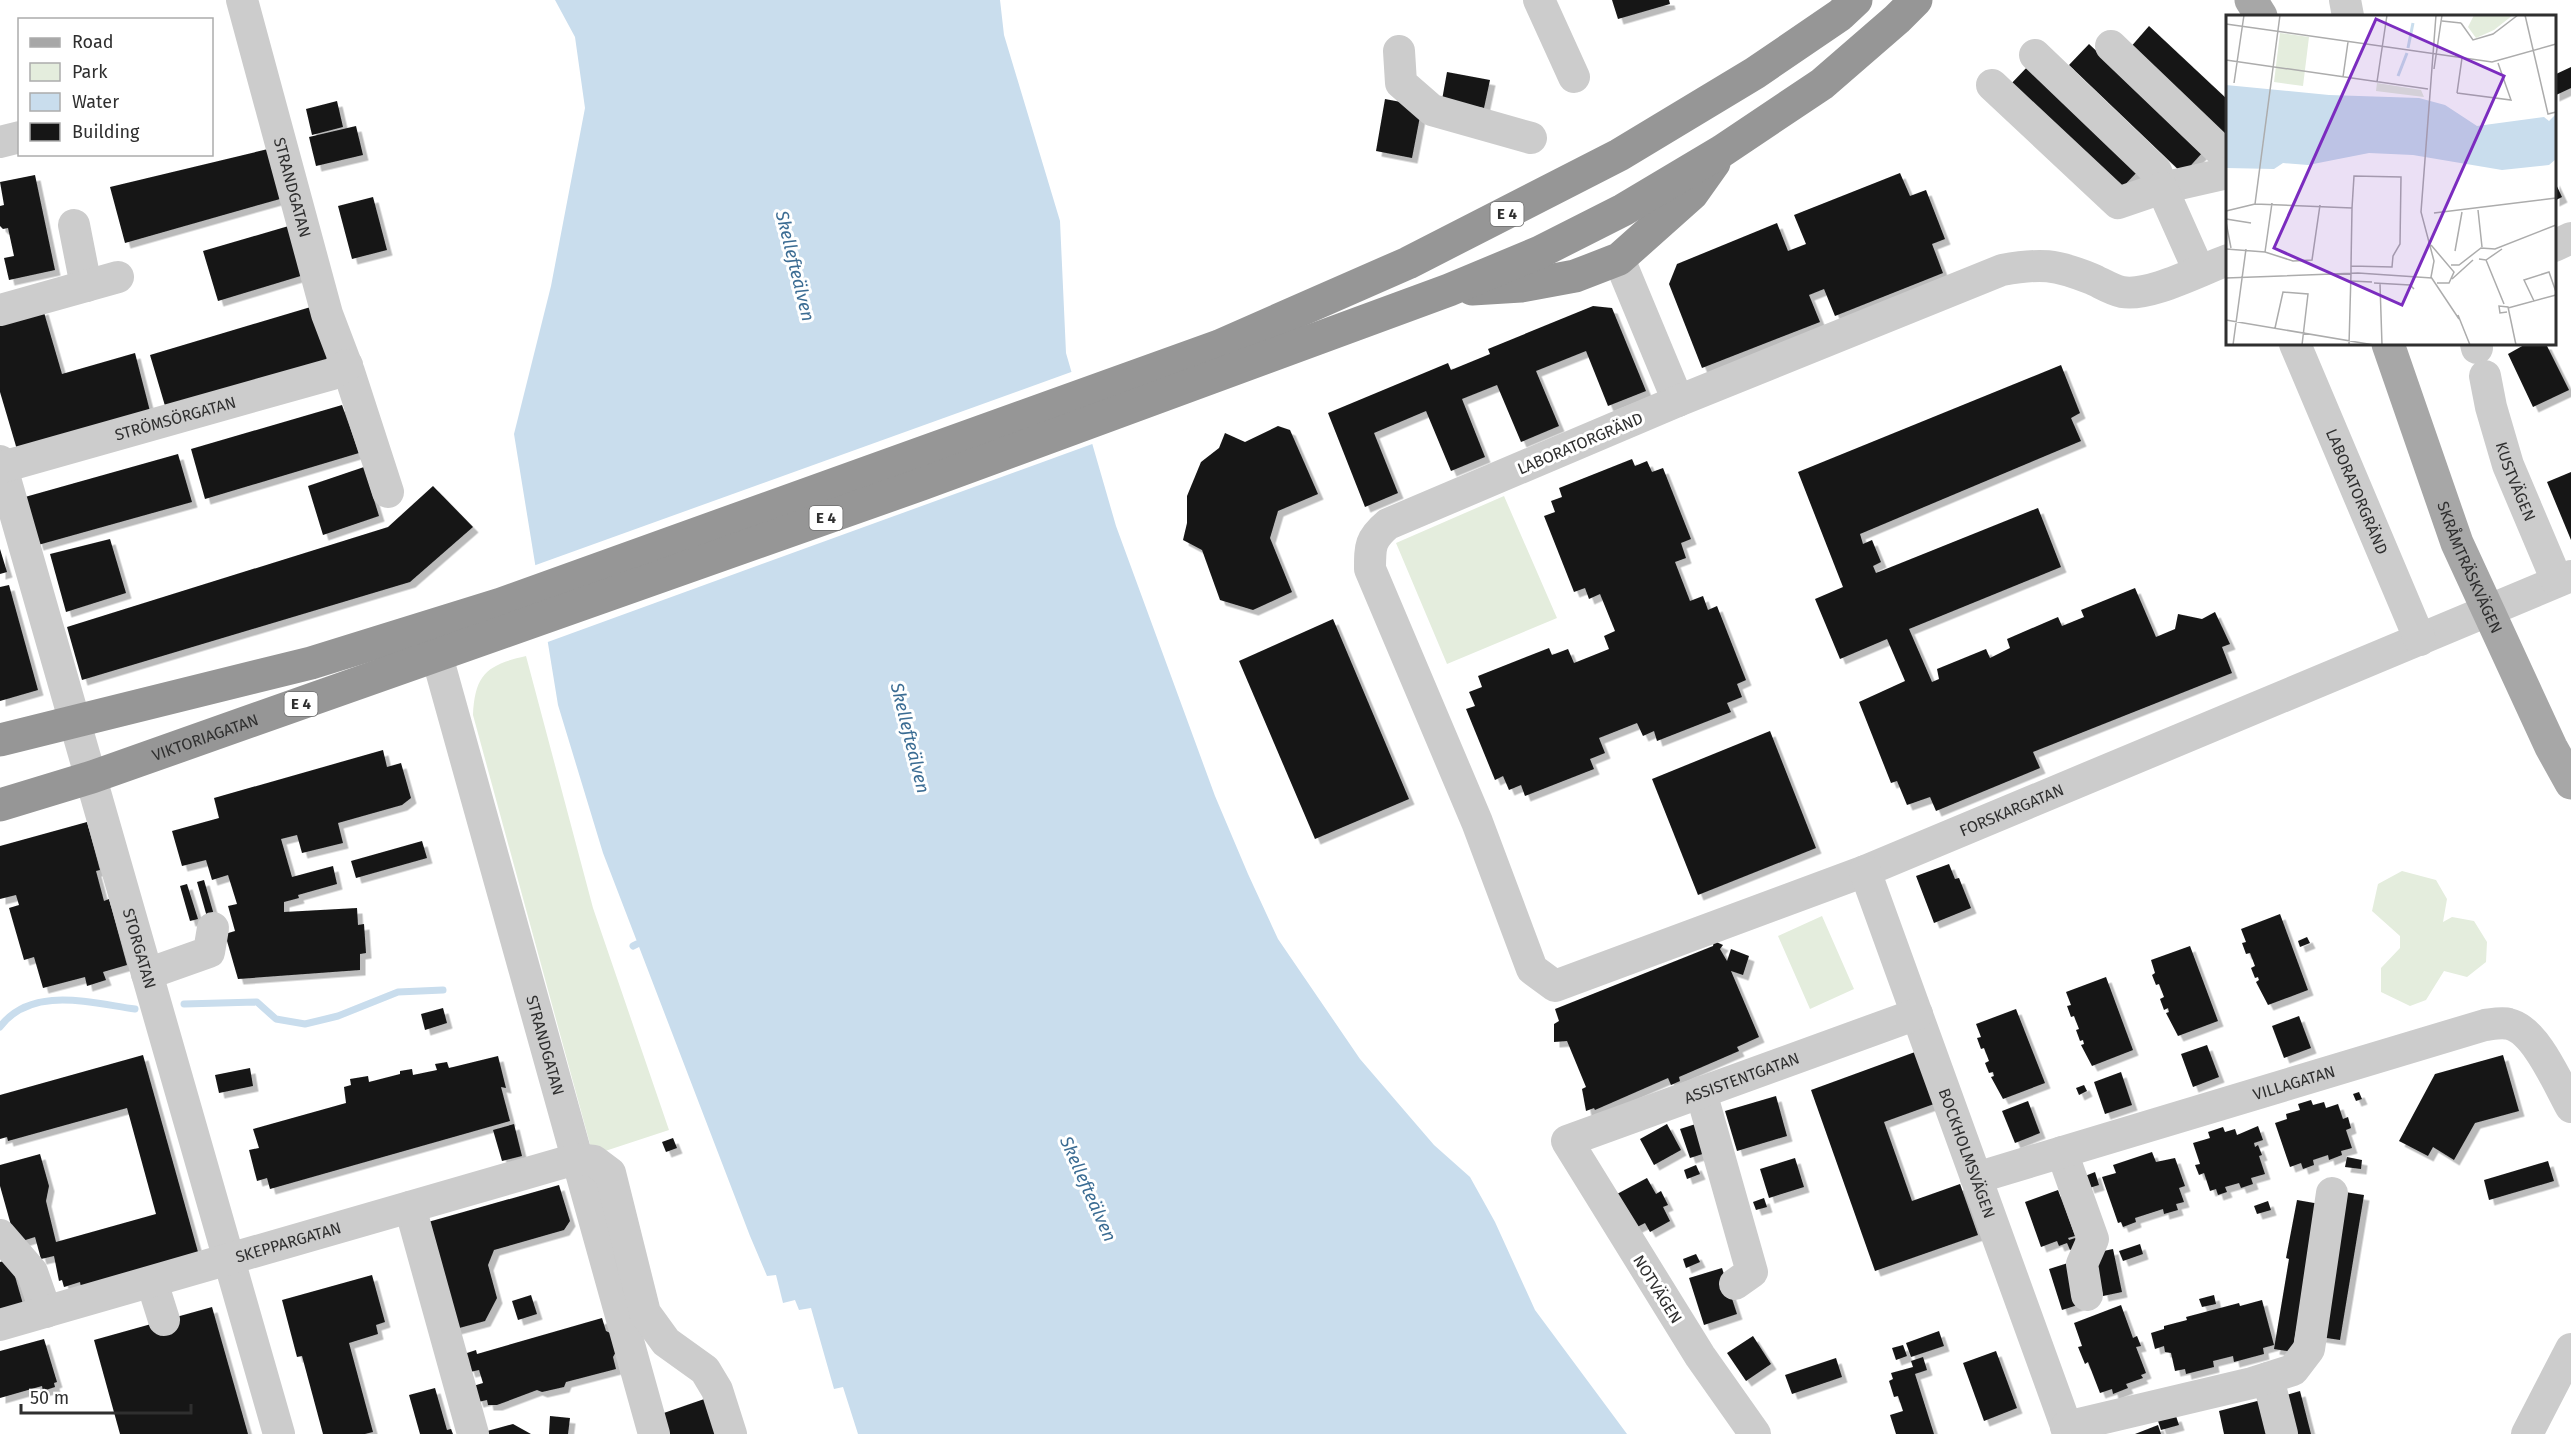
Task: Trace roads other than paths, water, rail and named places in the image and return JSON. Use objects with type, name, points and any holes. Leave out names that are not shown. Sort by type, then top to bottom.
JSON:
[{"type":"highway","name":"E 4","points":[[1136,390],[1218,346],[1320,303],[1476,230],[1619,155],[1755,73],[1840,15],[1856,0]]},
{"type":"highway","name":"E 4","points":[[0,740],[505,617],[1136,390],[1449,290],[1540,252],[1623,210],[1722,151],[1822,84],[1916,0]]},
{"type":"highway","points":[[1449,290],[1521,286],[1575,276],[1619,259],[1648,236],[1692,194],[1722,151]]},
{"type":"highway","name":"VIKTORIAGATAN","points":[[0,805],[92,777],[437,656],[505,617]]},
{"type":"main road","points":[[2251,0],[2260,15]]},
{"type":"main road","points":[[2278,0],[2286,15]]},
{"type":"main road","name":"SKRÅMTRÄSKVÄGEN","points":[[2388,345],[2457,543],[2551,747],[2571,783]]},
{"type":"street","name":"STRANDGATAN","points":[[242,0],[327,314],[348,369],[388,492]]},
{"type":"street","points":[[1539,0],[1574,77]]},
{"type":"street","points":[[2345,0],[2348,15]]},
{"type":"street","points":[[2111,46],[2226,156]]},
{"type":"street","points":[[1400,51],[1401,83],[1432,110],[1531,138]]},
{"type":"street","points":[[2035,55],[2156,171],[2162,188],[2213,266]]},
{"type":"street","points":[[1992,86],[2118,203],[2162,188],[2226,173]]},
{"type":"street","points":[[0,142],[18,138]]},
{"type":"street","points":[[75,225],[86,286]]},
{"type":"street","points":[[2556,245],[2571,238]]},
{"type":"street","points":[[1619,259],[1678,401]]},
{"type":"street","name":"LABORATORGRÄND","points":[[1532,969],[1477,822],[1370,569],[1370,544],[1388,524],[1678,401],[2002,270],[2033,264],[2052,266],[2068,269],[2122,292],[2148,290],[2213,266]]},
{"type":"street","points":[[0,310],[118,277]]},
{"type":"street","name":"LABORATORGRÄND","points":[[2295,345],[2420,640]]},
{"type":"street","name":"KUSTVÄGEN","points":[[2480,356],[2491,407],[2508,465],[2564,578]]},
{"type":"street","name":"STRÖMSÖRGATAN","points":[[1,464],[348,369]]},
{"type":"street","name":"STORGATAN","points":[[1,464],[279,1434]]},
{"type":"street","name":"FORSKARGATAN","points":[[1532,969],[1555,986],[1865,871],[2564,578]]},
{"type":"street","name":"STRANDGATAN","points":[[437,656],[654,1434]]},
{"type":"street","name":"BOCKHOLMSVÄGEN","points":[[1865,871],[2068,1430]]},
{"type":"street","points":[[147,974],[209,952],[213,928]]},
{"type":"street","name":"ASSISTENTGATAN","points":[[1567,1141],[1917,1014]]},
{"type":"street","name":"VILLAGATAN","points":[[1977,1178],[2485,1024],[2507,1023],[2518,1027],[2531,1039],[2571,1107]]},
{"type":"street","points":[[1701,1092],[1752,1272],[1735,1284]]},
{"type":"street","name":"NOTVÄGEN","points":[[1567,1141],[1700,1356],[1755,1434]]},
{"type":"street","points":[[2062,1152],[2093,1239],[2082,1264],[2087,1295]]},
{"type":"street","points":[[576,1160],[594,1161],[610,1173],[645,1313],[666,1342],[705,1370],[717,1390],[731,1434]]},
{"type":"street","name":"SKEPPARGATAN","points":[[0,1325],[576,1160]]},
{"type":"street","points":[[2068,1430],[2293,1370],[2309,1349],[2332,1193]]},
{"type":"street","points":[[410,1207],[473,1434]]},
{"type":"street","points":[[0,1235],[32,1272],[54,1310]]},
{"type":"street","points":[[48,1257],[54,1310]]},
{"type":"street","points":[[152,1282],[164,1320]]},
{"type":"street","points":[[2528,1434],[2571,1349]]},
{"type":"street","points":[[2268,1378],[2282,1434]]},
{"type":"water","name":"Skellefteälven","points":[[555,0],[1000,0],[1004,35],[1060,221],[1066,353],[1116,526],[1215,796],[1248,874],[1278,939],[1360,1059],[1434,1145],[1470,1177],[1495,1222],[1535,1310],[1627,1434],[858,1434],[843,1387],[834,1389],[811,1308],[799,1310],[795,1300],[783,1303],[776,1275],[767,1276],[750,1236],[603,853],[558,705],[514,434],[551,286],[585,108],[575,37]]},
{"type":"waterway","points":[[633,946],[637,944]]},
{"type":"waterway","points":[[184,1004],[257,1002],[276,1019],[305,1024],[338,1016],[398,992],[443,990]]},
{"type":"waterway","points":[[0,1027],[13,1014],[45,1001],[81,1001],[135,1009]]}]
